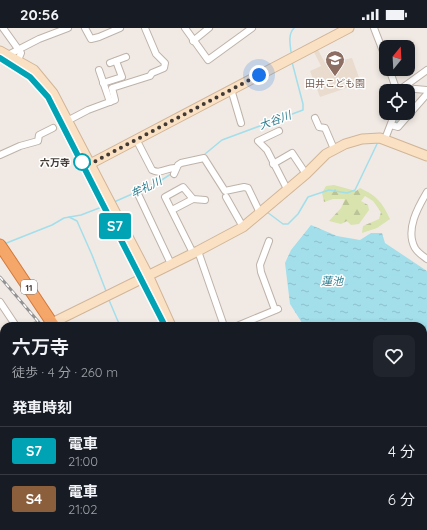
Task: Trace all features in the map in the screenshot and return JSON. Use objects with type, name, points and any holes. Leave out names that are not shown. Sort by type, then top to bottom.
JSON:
[{"type":"highway","name":"11","points":[[1,247],[51,322]]},
{"type":"street","points":[[3,28],[19,50],[20,53],[18,60]]},
{"type":"street","points":[[0,59],[39,39],[68,28]]},
{"type":"street","points":[[85,28],[91,39],[120,28]]},
{"type":"street","points":[[67,121],[88,110],[116,100],[112,88],[150,76],[152,73],[164,68],[165,63],[156,54],[145,28]]},
{"type":"street","points":[[185,28],[208,60],[252,28]]},
{"type":"street","points":[[193,40],[209,28]]},
{"type":"street","points":[[90,164],[349,28]]},
{"type":"street","points":[[374,28],[379,41]]},
{"type":"street","points":[[0,51],[18,60],[42,79],[53,93],[148,275],[169,322]]},
{"type":"street","points":[[103,83],[122,77],[113,62],[126,57]]},
{"type":"street","points":[[99,70],[110,102]]},
{"type":"street","points":[[408,84],[427,70]]},
{"type":"street","points":[[231,89],[241,123]]},
{"type":"street","points":[[415,90],[427,90]]},
{"type":"street","points":[[391,125],[398,127],[427,90]]},
{"type":"street","points":[[315,118],[319,127],[325,128],[334,149]]},
{"type":"street","points":[[385,139],[393,120]]},
{"type":"street","points":[[0,154],[38,141],[40,135],[53,128]]},
{"type":"street","points":[[279,131],[258,141],[266,150],[287,189]]},
{"type":"street","points":[[136,139],[152,170],[160,173],[173,168],[175,171],[181,163],[204,158],[225,191],[244,187],[248,188],[260,213]]},
{"type":"street","points":[[59,322],[243,227],[306,174],[326,154],[334,149],[362,139],[385,139],[427,156]]},
{"type":"street","points":[[273,164],[292,153],[306,174]]},
{"type":"street","points":[[205,200],[193,198],[183,187],[165,197],[196,252],[222,322]]},
{"type":"street","points":[[427,192],[415,213],[413,230],[413,242],[416,250],[427,259]]},
{"type":"street","points":[[138,194],[171,264]]},
{"type":"street","points":[[226,197],[243,227]]},
{"type":"street","points":[[172,210],[193,198]]},
{"type":"street","points":[[246,322],[277,309],[261,272],[260,265],[269,241]]},
{"type":"street","points":[[0,302],[12,322]]},
{"type":"shaded area","name":"田井こども園","points":[[317,48],[325,63],[342,57],[343,60],[352,58],[361,83],[320,97],[310,71],[321,66],[313,50]]},
{"type":"green space","points":[[334,185],[356,191],[360,188],[371,194],[381,204],[390,219],[377,228],[362,233],[363,226],[379,219],[381,212],[373,201],[365,196],[361,201],[368,205],[369,210],[359,224],[351,225],[347,221],[341,224],[329,221],[341,208],[345,199],[333,199],[324,202],[322,193],[326,186]]},
{"type":"water","name":"蓮池","points":[[311,225],[337,236],[360,240],[371,233],[382,233],[385,243],[427,271],[427,322],[301,322],[290,304],[285,263],[291,250]]},
{"type":"waterway","name":"大谷川","points":[[291,52],[290,36],[294,28]]},
{"type":"waterway","name":"大谷川","points":[[205,156],[205,154],[222,140],[303,110],[303,104],[292,62]]},
{"type":"waterway","points":[[396,124],[397,120]]},
{"type":"waterway","points":[[267,212],[283,224],[288,224],[298,214],[308,197],[329,190],[347,193],[355,190],[377,144]]},
{"type":"waterway","name":"牟礼川","points":[[114,202],[157,183],[171,174]]},
{"type":"waterway","name":"牟礼川","points":[[4,244],[52,225],[64,218],[81,215],[107,205]]},
{"type":"waterway","points":[[69,217],[77,221],[106,291]]},
{"type":"waterway","points":[[109,300],[118,322]]},
{"type":"railway","points":[[0,58],[30,77],[48,97],[163,322]]},
{"type":"railway","points":[[0,277],[39,322]]},
{"type":"train","name":"S7","points":[[0,58],[30,77],[48,97],[142,278],[163,322]]},
{"type":"place","name":"田井こども園","points":[[335,77]]},
{"type":"place","name":"六万寺","points":[[82,162]]},
{"type":"route","points":[[82,162],[90,164],[259,75]]}]
